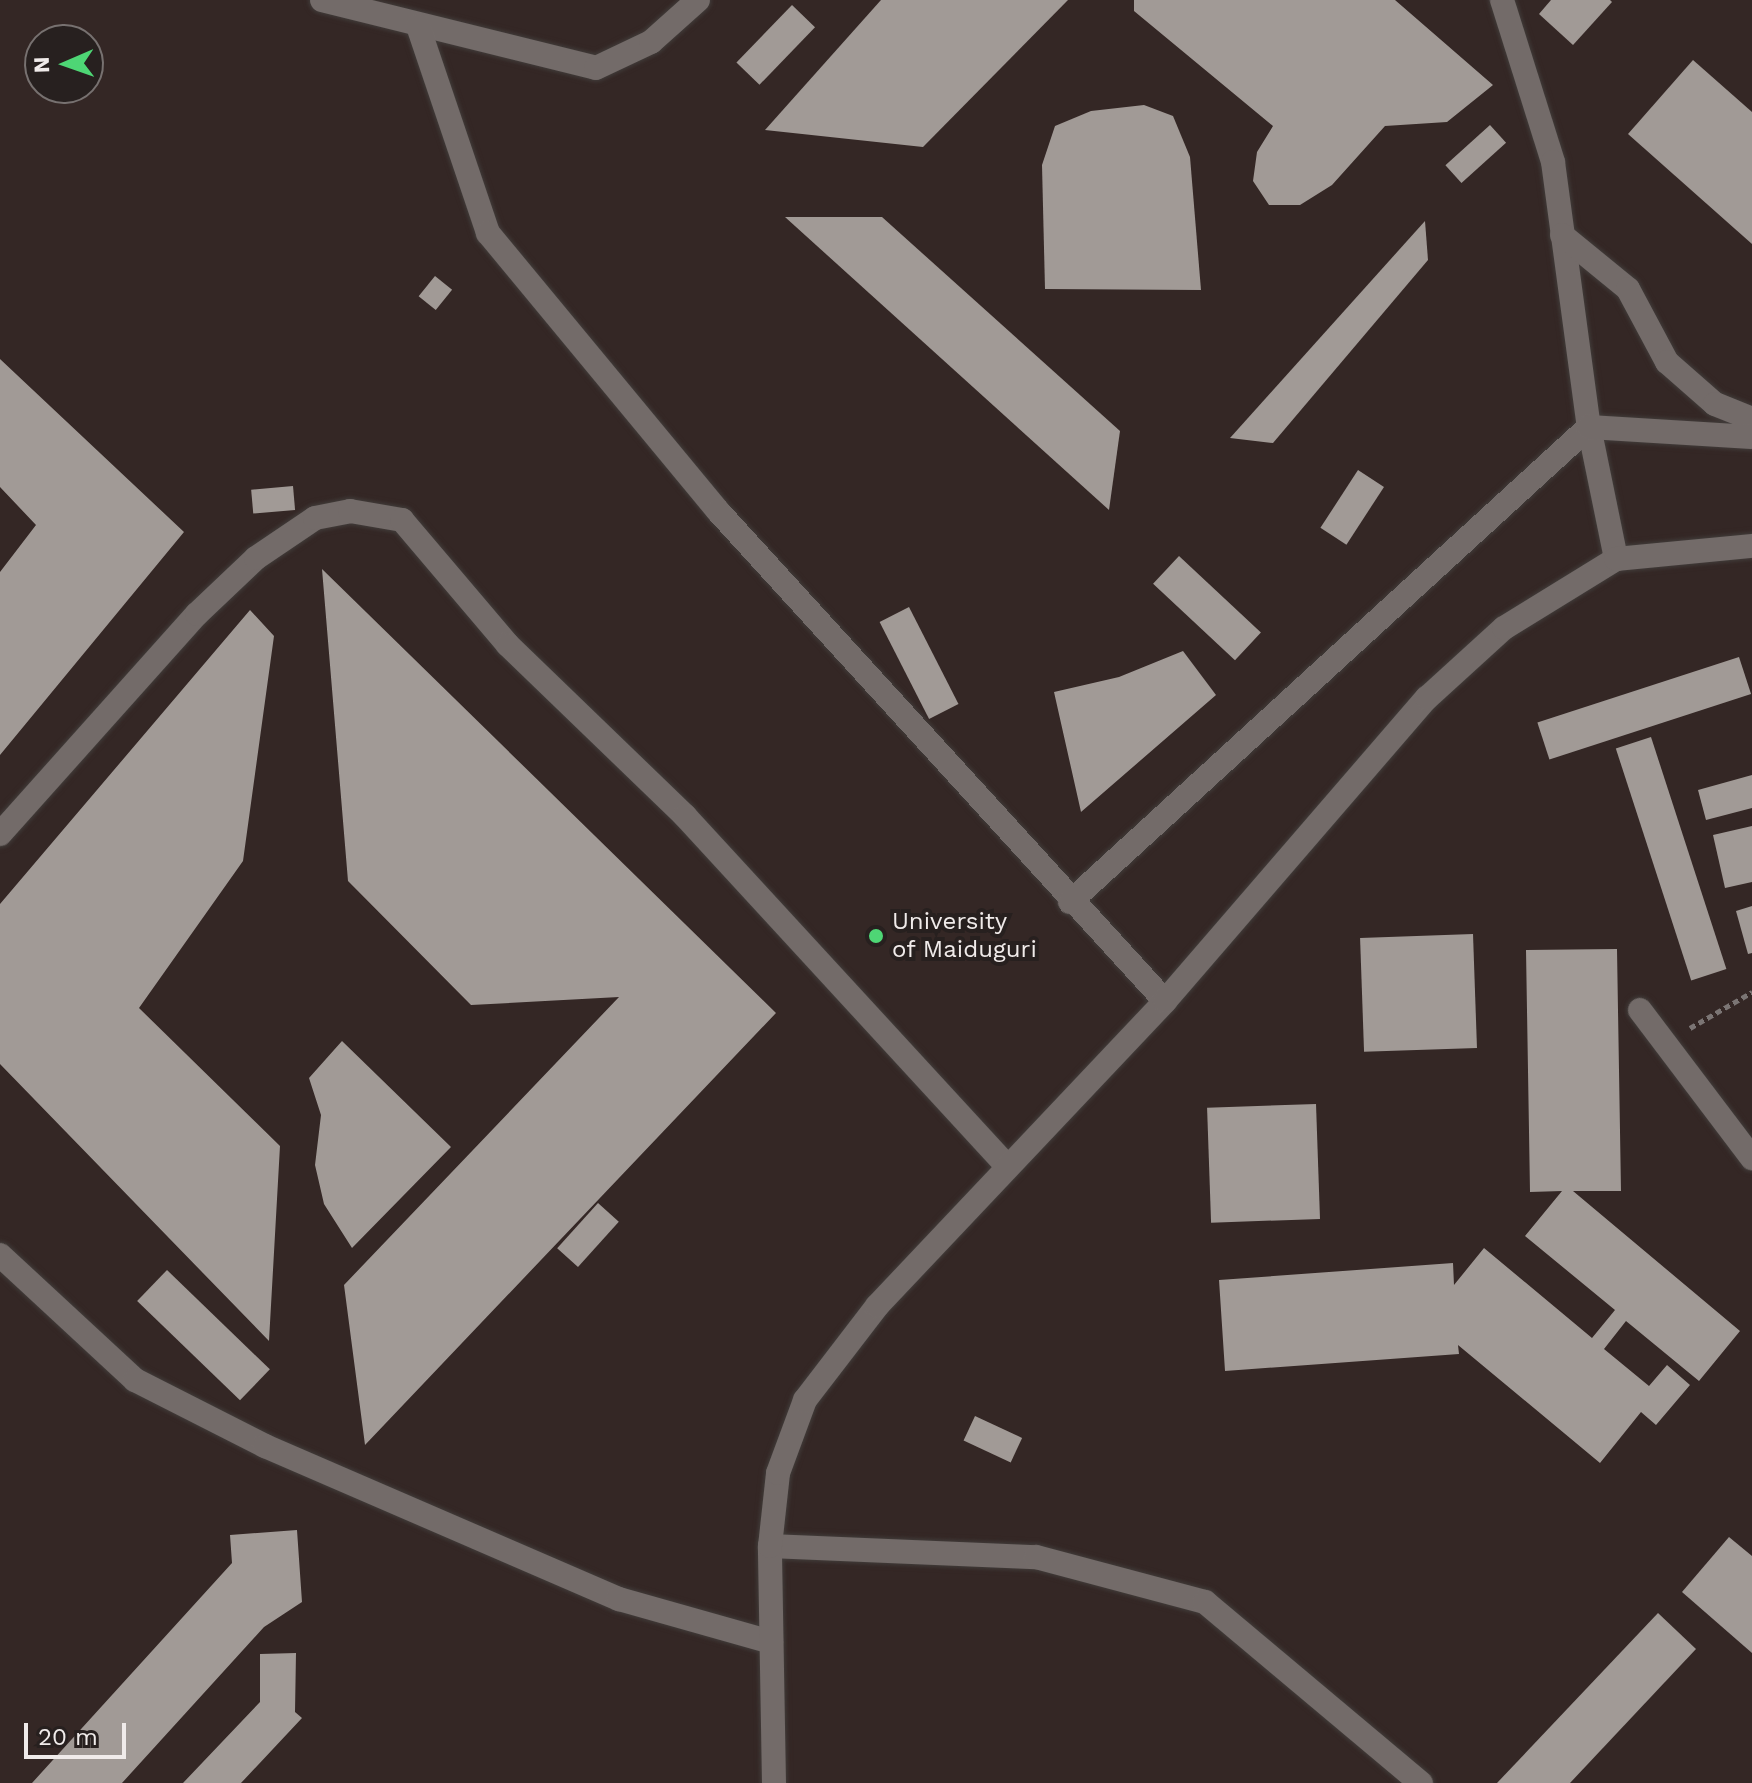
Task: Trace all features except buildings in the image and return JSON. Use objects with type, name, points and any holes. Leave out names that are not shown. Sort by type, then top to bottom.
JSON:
[{"type":"street","points":[[322,0],[596,68],[651,42],[698,0]]},
{"type":"street","points":[[1502,0],[1553,162],[1589,427],[1616,559]]},
{"type":"street","points":[[418,26],[488,233],[718,511],[1070,902],[1165,1001]]},
{"type":"street","points":[[1562,235],[1628,289],[1667,362],[1715,404],[1752,419]]},
{"type":"street","points":[[1070,902],[1589,427],[1752,437]]},
{"type":"street","points":[[0,834],[197,614],[256,558],[315,518],[350,511],[402,520],[508,645],[685,816],[1006,1165]]},
{"type":"street","points":[[774,1783],[770,1546],[778,1473],[805,1400],[877,1306],[1006,1165],[1165,1001],[1427,698],[1504,628],[1616,559],[1752,546]]},
{"type":"street","points":[[1640,1010],[1752,1158]]},
{"type":"street","points":[[0,1255],[135,1380],[265,1446],[619,1599],[771,1642]]},
{"type":"street","points":[[770,1546],[1036,1557],[1205,1602],[1421,1783]]},
{"type":"path","points":[[1665,1042],[1752,992]]},
{"type":"shaded area","name":"University of Maiduguri","points":[[0,0],[1752,0],[1752,1783],[0,1783]]},
{"type":"place","name":"University of Maiduguri","points":[[876,936]]}]
